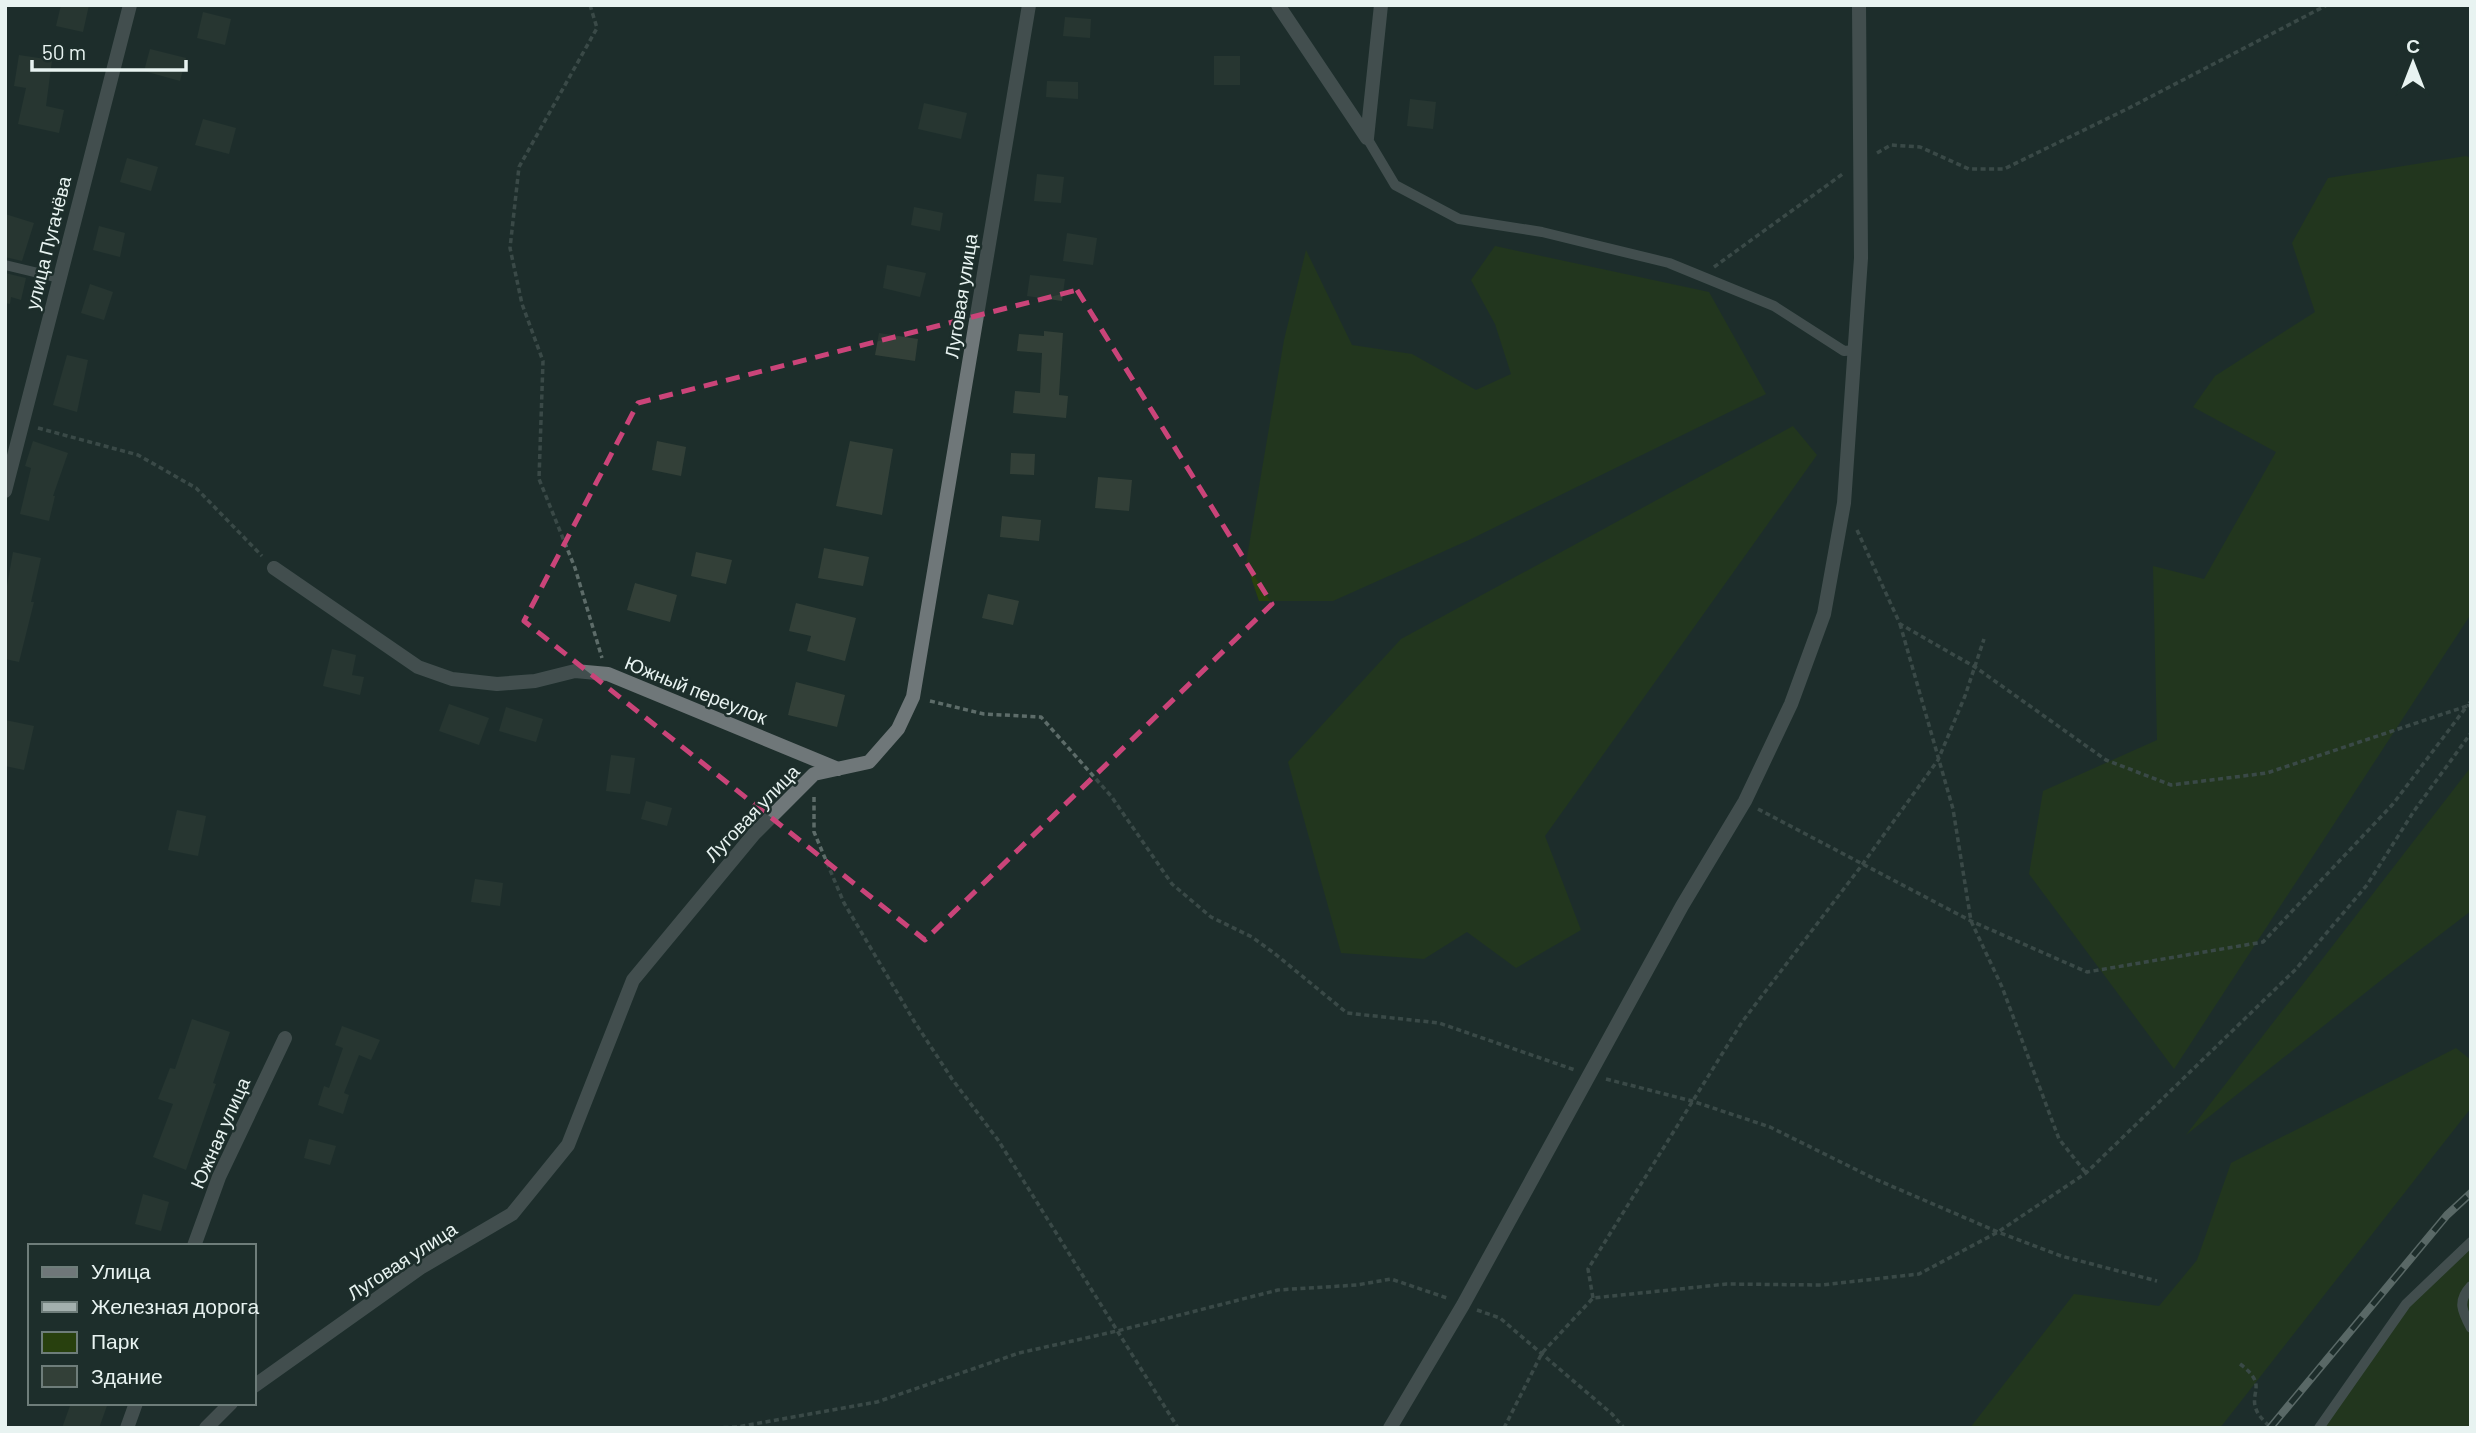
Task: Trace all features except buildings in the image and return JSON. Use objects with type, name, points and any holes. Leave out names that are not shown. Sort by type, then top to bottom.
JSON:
[{"type":"street","name":"улица Пугачёва","points":[[5,491],[130,5]]},
{"type":"street","name":"Луговая улица","points":[[256,1385],[420,1268],[512,1214],[568,1145],[633,980],[754,834],[814,774],[869,762],[898,729],[913,697],[1029,5]]},
{"type":"street","points":[[1278,5],[1367,138]]},
{"type":"street","points":[[1367,138],[1381,5]]},
{"type":"street","points":[[1390,1428],[1462,1305],[1682,906],[1745,801],[1791,704],[1824,614],[1844,503],[1861,258],[1859,5]]},
{"type":"street","name":"Южный переулок","points":[[274,568],[418,667],[452,679],[497,684],[535,681],[575,671],[608,674],[838,769]]},
{"type":"street","name":"Южная улица","points":[[195,1244],[219,1177],[285,1038]]},
{"type":"street","points":[[127,1428],[135,1405]]},
{"type":"street","points":[[206,1428],[229,1405]]},
{"type":"lane","points":[[1367,138],[1395,185],[1459,219],[1555,235],[1669,263],[1774,306],[1844,351],[1855,350]]},
{"type":"lane","points":[[5,265],[59,278]]},
{"type":"lane","points":[[2319,1428],[2406,1304],[2471,1242]]},
{"type":"lane","points":[[2448,1262],[2471,1252]]},
{"type":"lane","points":[[2471,1286],[2463,1295],[2461,1310],[2471,1328]]},
{"type":"path","points":[[590,5],[597,28],[519,167],[510,248],[522,304],[543,362],[539,479],[575,568],[608,674]]},
{"type":"path","points":[[1700,276],[1860,162],[1891,145],[1920,147],[1969,169],[2004,169],[2129,108],[2327,5]]},
{"type":"path","points":[[22,424],[138,455],[196,488],[274,568]]},
{"type":"path","points":[[1844,503],[1900,624],[1953,809],[1971,921],[2002,987],[2059,1139],[2086,1173]]},
{"type":"path","points":[[1900,624],[1975,667],[2106,760],[2171,785],[2267,773],[2469,704]]},
{"type":"path","points":[[1593,1298],[1588,1269],[1742,1022],[1938,760],[1965,696],[1984,639]]},
{"type":"path","points":[[913,697],[984,714],[1041,717],[1111,796],[1172,884],[1211,917],[1252,937],[1274,953],[1347,1013],[1439,1023],[1589,1074],[1692,1101],[1770,1127],[1875,1180],[1998,1232],[2061,1256],[2157,1281]]},
{"type":"path","points":[[1745,801],[1971,921],[2087,972],[2263,942],[2393,804],[2469,704]]},
{"type":"path","points":[[1504,1428],[1542,1353],[1593,1298],[1727,1284],[1822,1285],[1919,1273],[1998,1232],[2086,1173],[2296,969],[2367,885],[2414,811],[2471,733]]},
{"type":"path","points":[[814,774],[814,832],[844,903],[914,1021],[952,1079],[998,1140],[1178,1428]]},
{"type":"path","points":[[715,1428],[737,1427],[877,1402],[1019,1353],[1278,1290],[1357,1285],[1391,1279],[1500,1318],[1612,1414],[1624,1428]]},
{"type":"path","points":[[2240,1364],[2253,1374],[2258,1387],[2254,1400],[2258,1414],[2271,1428]]},
{"type":"highlighted area","points":[[1077,290],[1272,604],[925,940],[524,621],[638,403]]},
{"type":"green space","points":[[2466,156],[2471,158],[2471,614],[2174,1069],[2029,874],[2043,791],[2157,740],[2153,566],[2204,579],[2276,452],[2193,407],[2215,376],[2315,312],[2292,243],[2328,178]]},
{"type":"green space","points":[[1495,246],[1709,292],[1766,394],[1469,540],[1333,601],[1259,601],[1246,563],[1284,340],[1306,250],[1352,345],[1412,354],[1476,390],[1511,374],[1495,324],[1471,280]]},
{"type":"green space","points":[[1793,426],[1817,455],[1545,836],[1581,930],[1516,968],[1467,932],[1424,959],[1341,953],[1288,762],[1401,639]]},
{"type":"green space","points":[[2471,767],[2471,911],[2186,1135]]},
{"type":"green space","points":[[2456,1048],[2471,1060],[2471,1108],[2220,1428],[1970,1428],[2074,1294],[2159,1306],[2197,1260],[2231,1163]]},
{"type":"green space","points":[[2471,1242],[2471,1428],[2319,1428],[2406,1304]]},
{"type":"railway","points":[[2270,1428],[2447,1215],[2471,1193]]}]
